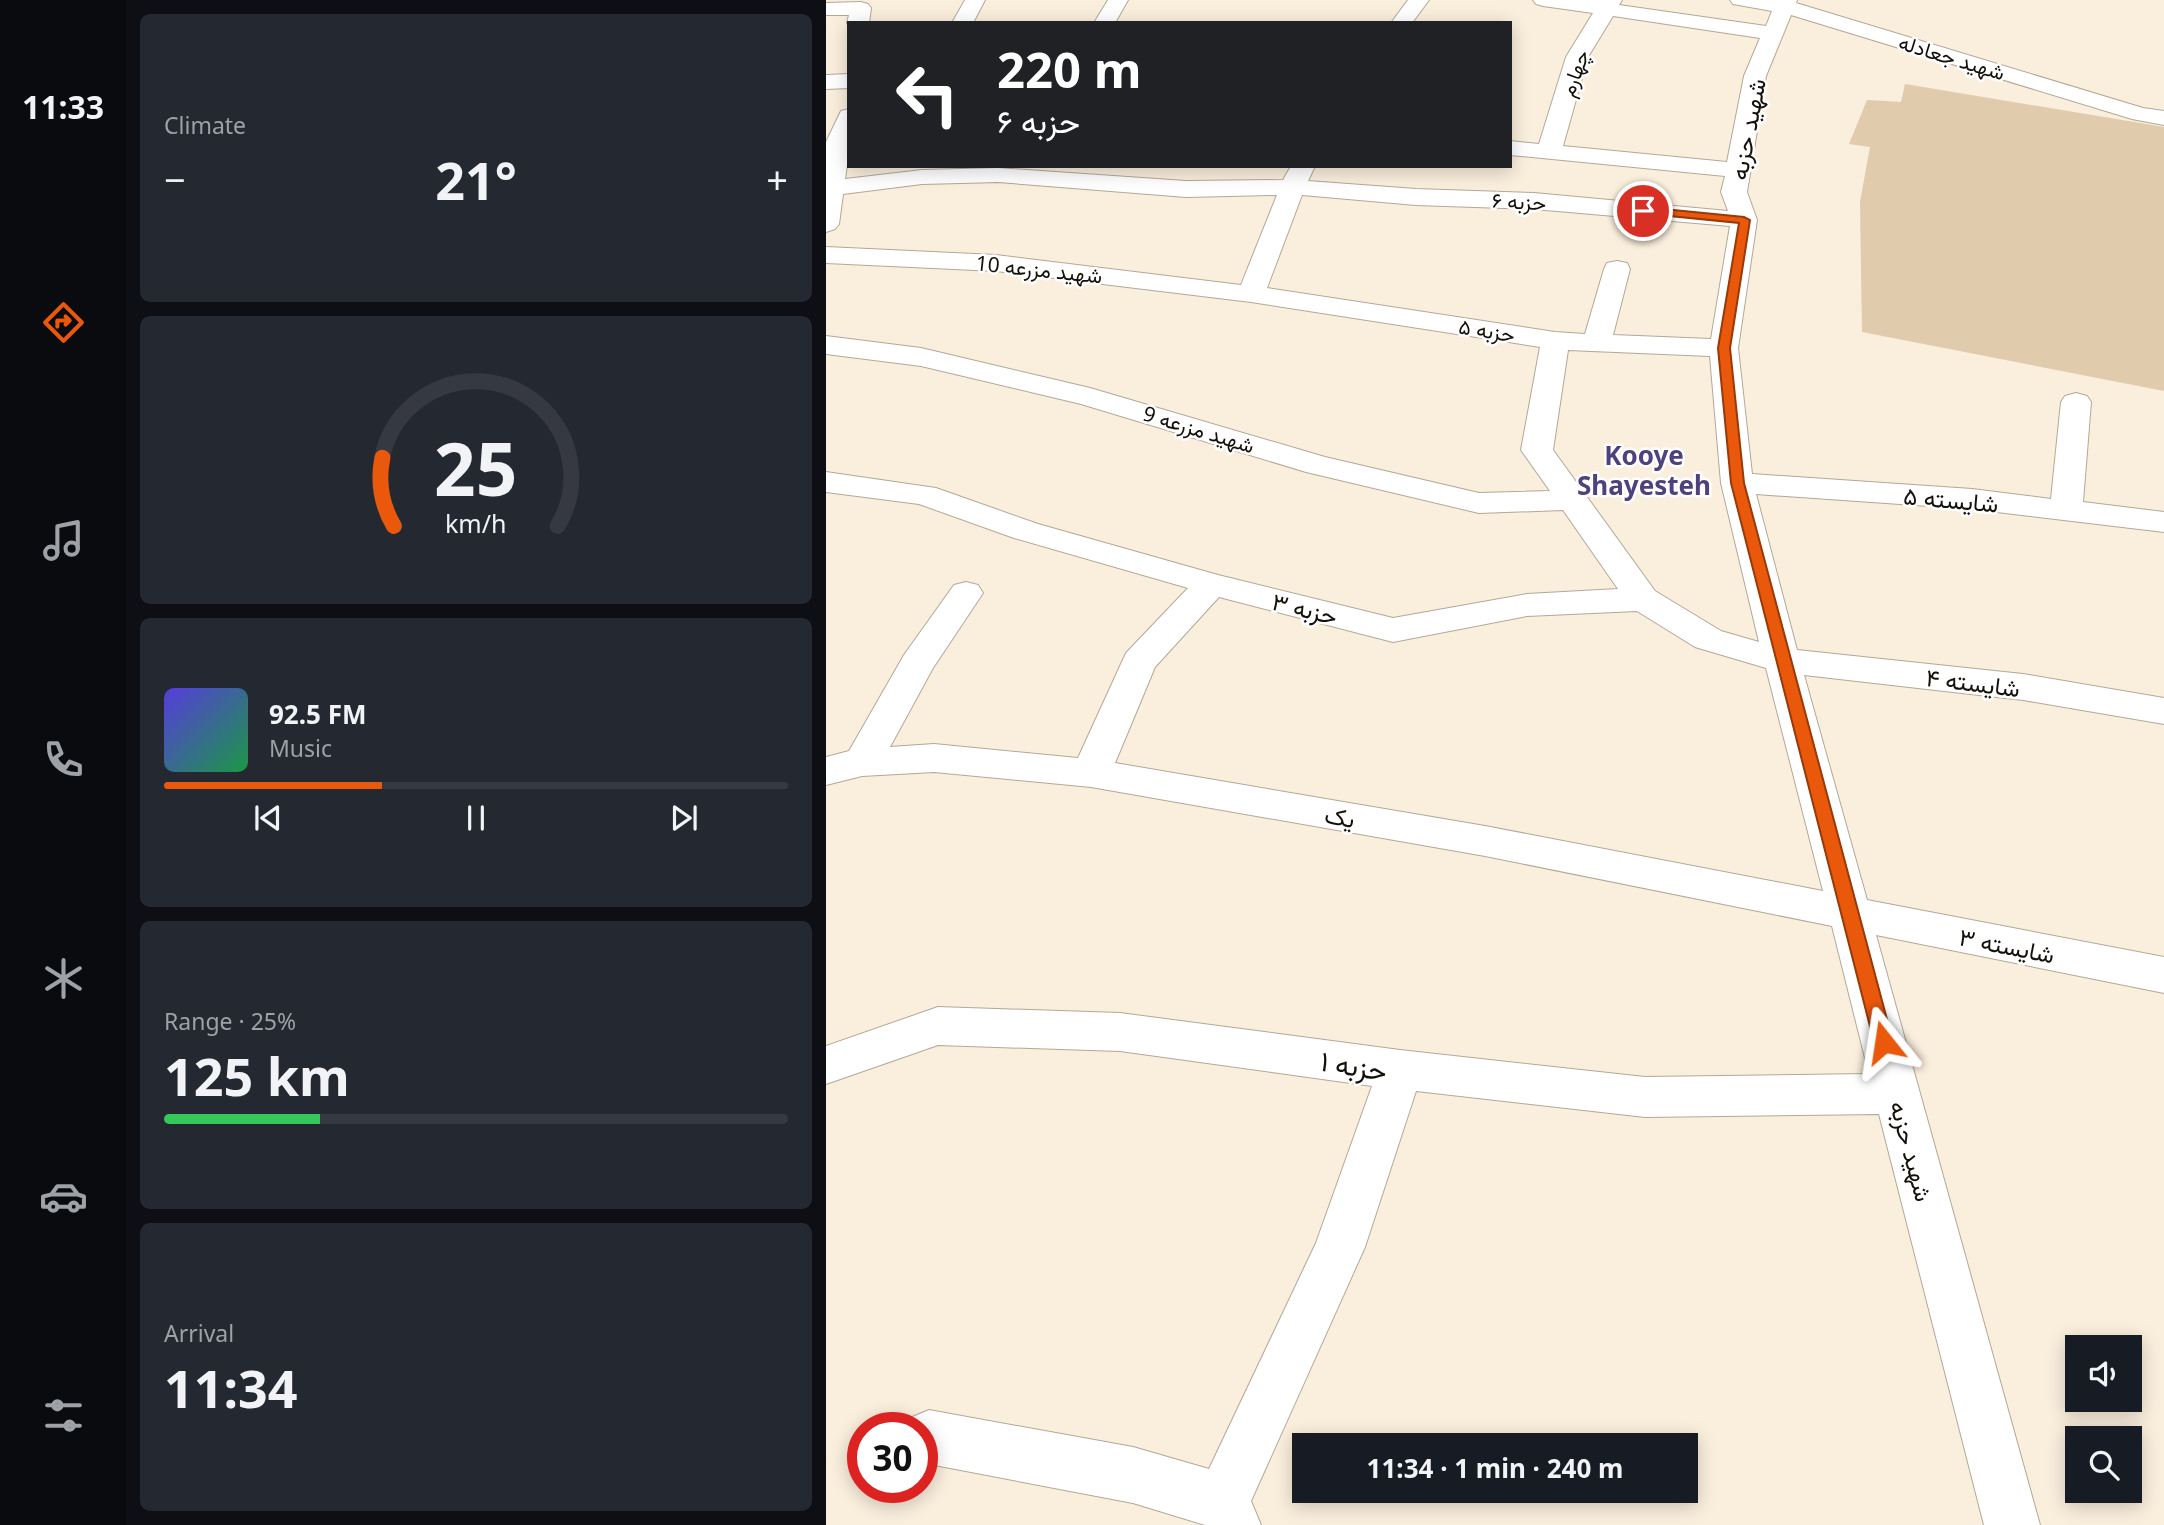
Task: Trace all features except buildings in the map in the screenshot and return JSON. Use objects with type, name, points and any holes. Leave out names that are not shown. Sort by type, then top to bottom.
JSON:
[{"type":"street","points":[[963,21],[975,0]]},
{"type":"street","points":[[1105,21],[1118,0]]},
{"type":"street","points":[[1403,21],[1419,0]]},
{"type":"street","points":[[1543,0],[1781,13]]},
{"type":"street","name":"شهید جعادله","points":[[1740,0],[2140,114],[2164,118]]},
{"type":"street","name":"چهارم","points":[[1549,152],[1577,57],[1608,4]]},
{"type":"street","points":[[826,9],[861,8],[858,21]]},
{"type":"street","name":"شهید حزبه","points":[[1781,13],[1755,75],[1734,192],[1744,220],[1724,348],[1737,483],[2012,1525]]},
{"type":"street","points":[[826,82],[847,81]]},
{"type":"street","points":[[827,218],[838,129]]},
{"type":"street","points":[[1512,148],[1738,170]]},
{"type":"street","name":"حزبه ۶","points":[[832,188],[922,177],[998,175],[1186,189],[1298,177],[1416,197],[1534,201],[1744,220]]},
{"type":"street","points":[[1251,294],[1298,177]]},
{"type":"street","name":"شهید مزرعه 10","points":[[826,255],[996,263],[1251,294]]},
{"type":"street","points":[[1597,342],[1617,269]]},
{"type":"street","name":"حزبه ۵","points":[[1251,294],[1555,341],[1724,348]]},
{"type":"street","points":[[1555,341],[1537,450],[1572,500],[1643,599],[1708,639],[1782,660]]},
{"type":"street","name":"شهید مزرعه 9","points":[[826,345],[921,357],[1090,397],[1317,465],[1479,503],[1572,500]]},
{"type":"street","points":[[2066,510],[2076,402]]},
{"type":"street","name":"حزبه ۳","points":[[826,482],[925,495],[1026,531],[1212,584],[1393,630],[1527,605],[1643,599]]},
{"type":"street","name":"شایسته ۵","points":[[1737,483],[1972,499],[2164,522]]},
{"type":"street","points":[[1091,773],[1139,662],[1212,584]]},
{"type":"street","points":[[844,767],[966,593]]},
{"type":"street","name":"شایسته ۴","points":[[1782,660],[2023,687],[2164,711]]},
{"type":"street","name":"یک","points":[[844,767],[934,758],[1091,773],[1485,841],[1850,915]]},
{"type":"street","name":"شایسته ۳","points":[[1850,915],[2164,975]]},
{"type":"street","name":"حزبه ۱","points":[[826,1065],[938,1026],[1120,1032],[1400,1070],[1340,1247],[1228,1513]]},
{"type":"street","points":[[1400,1070],[1645,1097],[1897,1094]]},
{"type":"street","points":[[938,1439],[1133,1475],[1228,1513]]},
{"type":"shaded area","points":[[1905,84],[2164,127],[2164,391],[1862,332],[1860,202],[1870,147],[1849,144],[1867,100],[1901,102]]},
{"type":"district","name":"Kooye Shayesteh","points":[[1644,470]]},
{"type":"route","points":[[1643,211],[1744,220],[1724,348],[1737,483],[1884,1042]]}]
